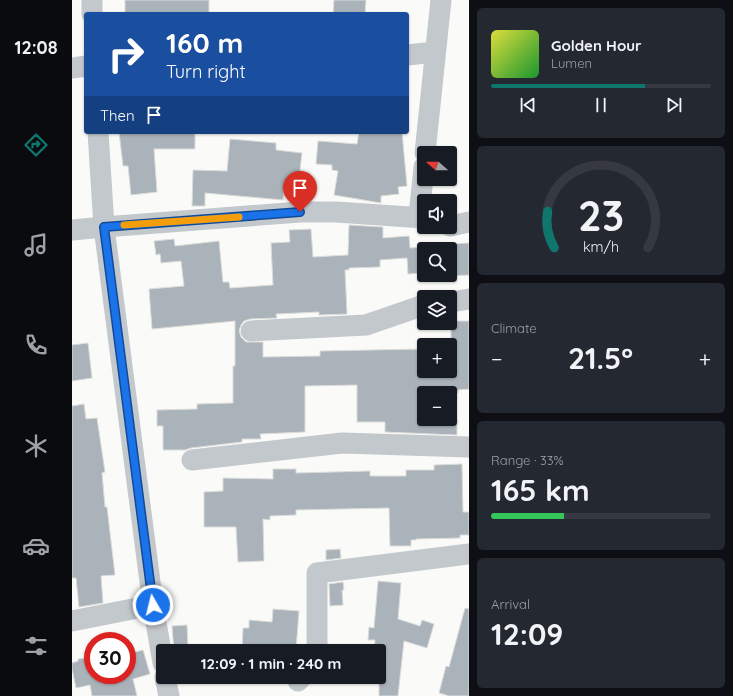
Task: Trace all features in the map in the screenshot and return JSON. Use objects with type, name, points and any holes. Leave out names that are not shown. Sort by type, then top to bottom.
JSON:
[{"type":"street","points":[[92,0],[92,12]]},
{"type":"street","points":[[426,146],[441,0]]},
{"type":"street","points":[[409,55],[435,52]]},
{"type":"street","points":[[72,68],[84,66]]},
{"type":"street","points":[[98,134],[104,227],[153,605],[160,644]]},
{"type":"street","points":[[72,230],[300,212],[336,212],[417,217]]},
{"type":"street","points":[[457,225],[469,222]]},
{"type":"street","points":[[457,301],[469,300]]},
{"type":"street","points":[[251,331],[366,325],[417,307]]},
{"type":"street","points":[[192,460],[342,443],[469,447]]},
{"type":"street","points":[[317,644],[316,573],[469,554]]},
{"type":"street","points":[[72,621],[153,605]]},
{"type":"street","points":[[166,684],[169,696]]},
{"type":"building","points":[[125,0],[209,0],[209,12],[125,12]]},
{"type":"building","points":[[334,0],[366,0],[365,12],[333,12]]},
{"type":"building","points":[[119,134],[195,134],[195,149],[154,149],[157,192],[131,195],[128,166],[123,166]]},
{"type":"building","points":[[359,134],[402,134],[407,186],[398,187],[399,194],[381,196],[381,203],[334,195],[338,171],[332,170],[332,165],[316,164],[318,141],[357,144]]},
{"type":"building","points":[[230,139],[276,143],[276,150],[302,153],[298,187],[284,185],[283,200],[205,193],[205,206],[192,206],[193,170],[227,171]]},
{"type":"building","points":[[349,225],[383,227],[383,238],[409,236],[410,248],[417,248],[417,273],[408,274],[407,258],[380,260],[380,267],[349,268],[349,270],[345,270],[347,314],[319,315],[319,312],[276,314],[277,318],[250,319],[244,321],[241,325],[239,331],[241,337],[246,342],[263,342],[263,357],[320,356],[320,351],[417,349],[417,378],[457,378],[457,338],[451,338],[451,330],[457,330],[457,321],[469,321],[469,389],[458,390],[457,393],[457,386],[417,386],[417,426],[457,426],[457,435],[385,432],[385,422],[357,422],[357,385],[305,386],[305,432],[260,434],[261,439],[242,439],[242,442],[185,450],[163,450],[163,426],[157,426],[157,410],[197,409],[197,404],[233,403],[235,321],[152,329],[149,289],[184,286],[181,261],[161,263],[160,254],[156,255],[154,241],[174,239],[175,246],[219,241],[223,282],[229,282],[230,288],[273,285],[271,243],[290,242],[289,230],[311,229],[313,257],[348,255]]},
{"type":"building","points":[[469,243],[469,275],[457,276],[457,244]]},
{"type":"building","points":[[88,343],[92,378],[72,381],[72,345]]},
{"type":"building","points":[[84,404],[86,419],[97,418],[105,472],[102,473],[105,507],[107,507],[115,575],[101,576],[103,603],[79,607],[76,578],[72,578],[72,406]]},
{"type":"building","points":[[462,464],[463,512],[469,512],[469,535],[460,535],[460,538],[416,539],[411,540],[411,546],[390,546],[389,508],[296,510],[296,515],[270,516],[270,520],[263,519],[264,561],[238,562],[236,527],[204,527],[204,492],[223,491],[223,478],[273,479],[273,469],[296,469],[296,473],[370,471],[370,476],[406,476],[406,470],[434,470],[434,465]]},
{"type":"building","points":[[340,549],[341,558],[326,560],[326,550]]},
{"type":"building","points":[[378,581],[401,583],[398,619],[420,626],[422,620],[434,624],[427,648],[404,641],[398,696],[379,696],[379,684],[386,684],[386,644],[375,644],[375,640],[368,640],[369,627],[374,628]]},
{"type":"building","points":[[343,582],[343,605],[330,606],[329,584]]},
{"type":"building","points":[[465,608],[469,609],[469,696],[449,696],[439,693],[446,666],[449,667]]},
{"type":"building","points":[[273,609],[299,611],[296,644],[242,644],[243,628],[249,628],[249,620],[272,622]]},
{"type":"building","points":[[187,625],[188,644],[173,644],[172,626]]},
{"type":"building","points":[[143,650],[150,674],[136,678],[136,652]]},
{"type":"building","points":[[84,658],[84,684],[134,684],[137,696],[92,696],[90,685],[76,688],[72,663],[78,661],[78,659]]},
{"type":"slow traffic","points":[[124,225],[239,217]]},
{"type":"route","points":[[153,605],[104,227],[300,212]]}]
